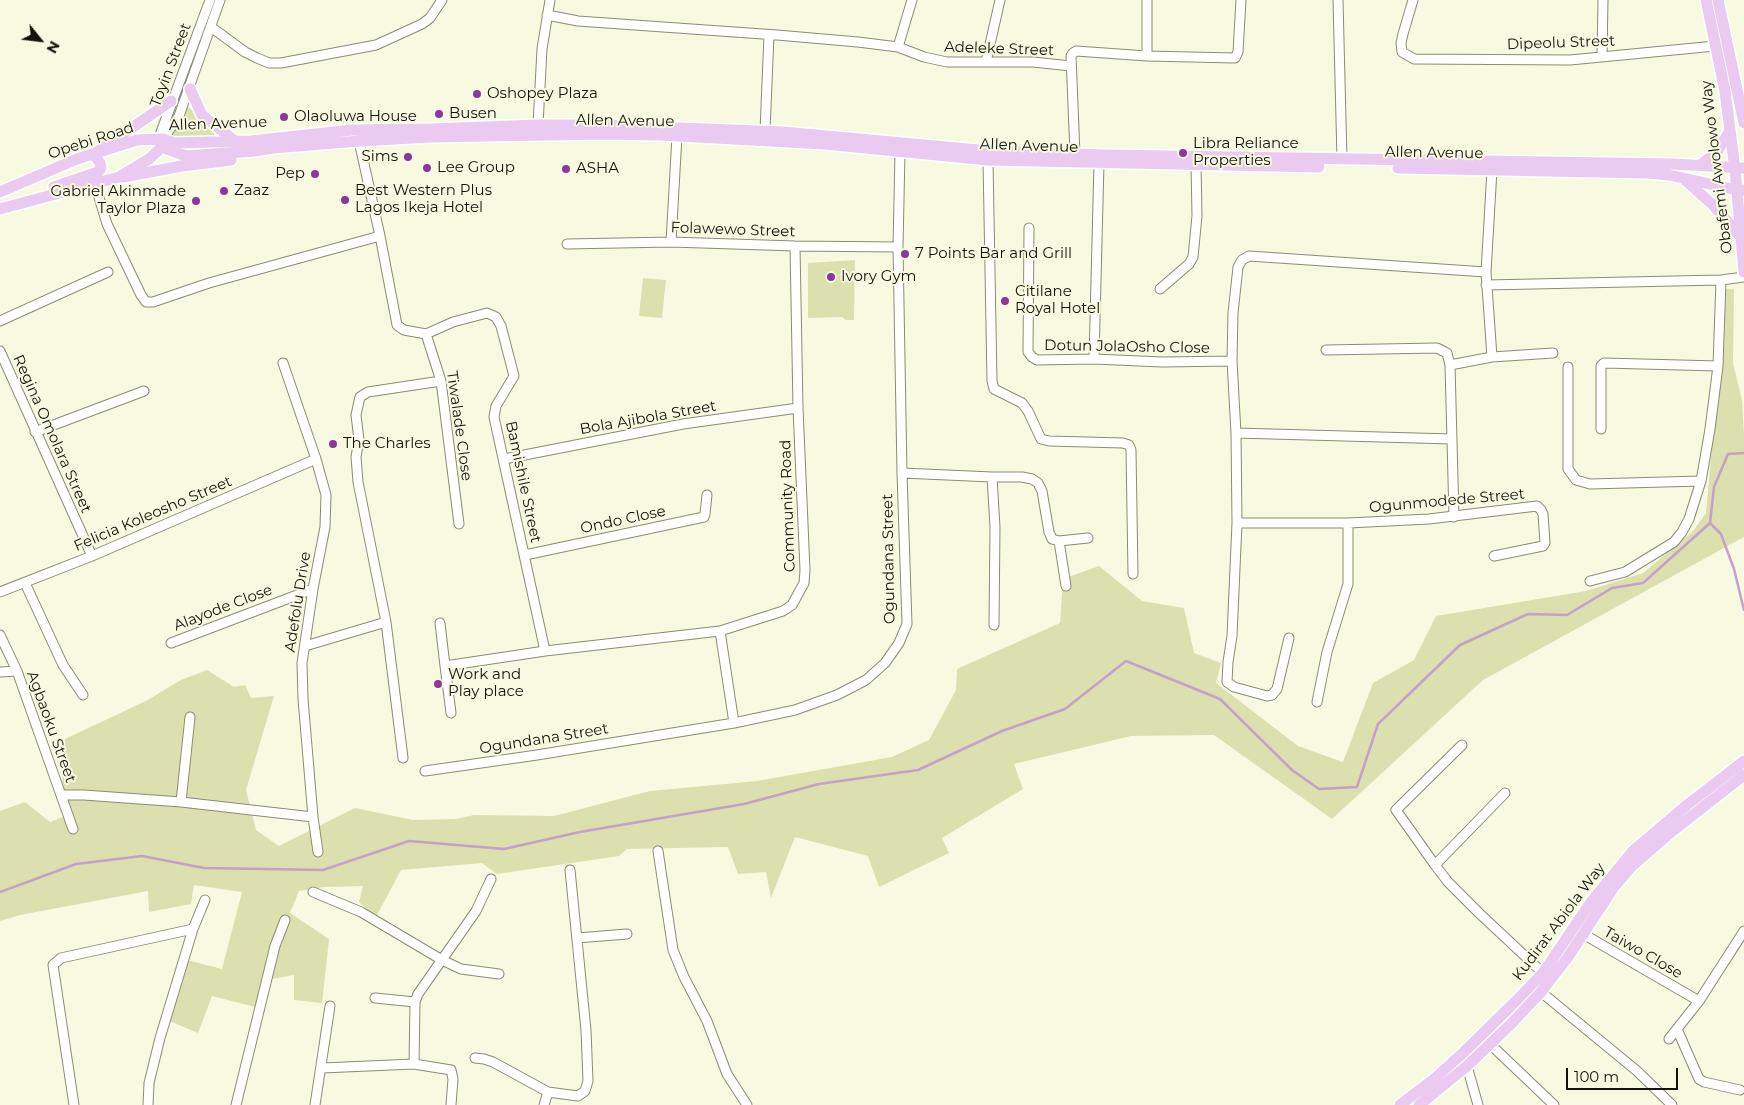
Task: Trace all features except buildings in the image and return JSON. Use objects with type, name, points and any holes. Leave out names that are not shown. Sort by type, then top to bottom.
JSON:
[{"type":"main road","name":"Obafemi Awolowo Way","points":[[1706,0],[1725,91],[1730,132],[1740,168],[1740,236],[1744,272]]},
{"type":"main road","name":"Obafemi Awolowo Way","points":[[1718,0],[1741,92],[1744,123]]},
{"type":"main road","points":[[190,89],[202,115],[235,141]]},
{"type":"main road","points":[[48,195],[52,188],[98,172],[101,168],[100,163],[94,154],[172,101]]},
{"type":"main road","name":"Allen Avenue","points":[[163,139],[174,143],[251,141],[352,130],[602,125],[765,131],[989,151],[1626,163],[1740,168]]},
{"type":"main road","points":[[1700,166],[1717,152],[1730,132]]},
{"type":"main road","name":"Allen Avenue","points":[[163,139],[167,149],[186,156],[359,141],[430,137],[604,134],[677,136],[765,140],[988,160],[1648,173],[1668,175],[1740,190]]},
{"type":"main road","points":[[119,177],[148,159],[161,148],[163,139]]},
{"type":"main road","name":"Opebi Road","points":[[0,192],[77,159],[137,140],[163,139]]},
{"type":"main road","points":[[0,209],[119,177],[182,166],[239,160],[255,151]]},
{"type":"main road","points":[[1683,179],[1713,205],[1740,236]]},
{"type":"main road","name":"Kudirat Abiola Way","points":[[1419,1105],[1467,1066],[1541,992],[1568,957],[1578,931],[1601,889],[1634,851],[1687,805],[1744,761]]},
{"type":"main road","name":"Kudirat Abiola Way","points":[[1400,1105],[1464,1052],[1516,1001],[1543,972],[1633,865],[1658,842],[1744,775]]},
{"type":"street","name":"Toyin Street","points":[[163,139],[161,132],[210,0]]},
{"type":"street","name":"Toyin Street","points":[[163,139],[179,116],[220,0]]},
{"type":"street","points":[[210,27],[245,52],[269,62],[281,63],[376,45],[422,24],[430,18],[442,0]]},
{"type":"street","points":[[538,125],[542,49],[550,0]]},
{"type":"street","points":[[898,47],[912,0]]},
{"type":"street","points":[[986,62],[1000,0]]},
{"type":"street","points":[[1147,0],[1147,56]]},
{"type":"street","name":"Adeleke Street","points":[[547,15],[578,21],[769,35],[898,47],[924,57],[947,62],[1033,62],[1071,66],[1071,56],[1076,51],[1147,56],[1235,58],[1238,52],[1240,0]]},
{"type":"street","points":[[1338,0],[1342,159]]},
{"type":"street","name":"Dipeolu Street","points":[[1413,0],[1403,34],[1402,52],[1414,59],[1560,60],[1715,46]]},
{"type":"street","points":[[1602,56],[1603,0]]},
{"type":"street","points":[[765,131],[769,35]]},
{"type":"street","points":[[1071,66],[1075,154]]},
{"type":"street","points":[[671,242],[677,136]]},
{"type":"street","points":[[359,141],[397,325],[404,330],[426,334]]},
{"type":"street","name":"Ogundana Street","points":[[425,771],[734,723],[795,710],[836,695],[866,680],[885,663],[899,643],[906,624],[898,247],[900,152]]},
{"type":"street","points":[[988,160],[992,381],[994,389],[1022,403],[1028,410],[1041,439],[1049,441],[1124,443],[1129,445],[1131,450],[1133,574]]},
{"type":"street","points":[[1094,359],[1099,163]]},
{"type":"street","points":[[1160,289],[1189,264],[1193,257],[1197,216],[1196,164]]},
{"type":"street","points":[[1492,170],[1486,272],[1492,357]]},
{"type":"street","points":[[95,184],[107,224],[146,302],[153,302],[209,283],[380,236]]},
{"type":"street","name":"Dotun JolaOsho Close","points":[[1029,228],[1028,352],[1037,360],[1232,361]]},
{"type":"street","name":"Folawewo Street","points":[[567,244],[671,242],[898,247]]},
{"type":"street","name":"Community Road","points":[[445,666],[545,651],[720,631],[784,611],[792,605],[804,583],[805,570],[798,408],[795,246]]},
{"type":"street","points":[[1289,638],[1277,690],[1272,695],[1267,696],[1234,687],[1227,682],[1232,636],[1236,523],[1236,433],[1232,361],[1233,313],[1238,267],[1242,260],[1249,256],[1486,272]]},
{"type":"street","points":[[0,321],[108,272]]},
{"type":"street","points":[[1486,285],[1721,280],[1744,277]]},
{"type":"street","points":[[1590,581],[1625,572],[1674,542],[1689,519],[1701,481],[1710,429],[1718,366],[1721,280]]},
{"type":"street","name":"Bamishile Street","points":[[426,334],[453,322],[477,314],[487,313],[496,317],[504,335],[514,376],[496,406],[494,417],[545,651]]},
{"type":"street","name":"Tiwalade Close","points":[[426,334],[441,381],[459,524]]},
{"type":"street","points":[[1326,350],[1437,348],[1446,354],[1450,364],[1454,517]]},
{"type":"street","name":"Regina Omolara Street","points":[[0,351],[92,556]]},
{"type":"street","points":[[1450,364],[1492,357],[1553,353]]},
{"type":"street","name":"Adefolu Drive","points":[[283,363],[316,458],[326,495],[326,512],[302,663],[303,699],[313,817],[318,852]]},
{"type":"street","points":[[1601,428],[1601,366],[1604,363],[1718,366]]},
{"type":"street","points":[[1568,367],[1568,469],[1576,480],[1590,484],[1701,481]]},
{"type":"street","points":[[403,758],[386,622],[358,482],[356,457],[359,440],[356,415],[360,397],[368,392],[441,381]]},
{"type":"street","points":[[36,432],[144,391]]},
{"type":"street","name":"Bola Ajibola Street","points":[[504,459],[684,424],[798,408]]},
{"type":"street","points":[[1236,433],[1452,439]]},
{"type":"street","name":"Felicia Koleosho Street","points":[[0,592],[92,556],[316,458]]},
{"type":"street","points":[[902,473],[1022,477],[1032,479],[1038,483],[1042,491],[1049,532],[1052,539],[1059,541],[1088,538]]},
{"type":"street","points":[[992,477],[995,527],[994,625]]},
{"type":"street","name":"Ondo Close","points":[[525,555],[704,517],[707,495]]},
{"type":"street","name":"Ogunmodede Street","points":[[1236,523],[1348,523],[1454,517],[1537,506],[1543,514],[1545,543],[1543,546],[1494,556]]},
{"type":"street","points":[[1316,702],[1328,652],[1348,584],[1348,523]]},
{"type":"street","points":[[1059,541],[1066,586]]},
{"type":"street","points":[[25,582],[63,665],[83,695]]},
{"type":"street","name":"Alayode Close","points":[[171,643],[313,589]]},
{"type":"street","points":[[305,646],[386,622]]},
{"type":"street","points":[[440,622],[450,713]]},
{"type":"street","points":[[720,631],[734,723]]},
{"type":"street","name":"Agbaoku Street","points":[[0,635],[17,671],[73,830]]},
{"type":"street","points":[[0,672],[17,671]]},
{"type":"street","points":[[181,802],[190,718]]},
{"type":"street","points":[[1462,745],[1396,810],[1448,882],[1543,972]]},
{"type":"street","points":[[1435,865],[1506,793]]},
{"type":"street","points":[[61,795],[181,802],[313,817]]},
{"type":"street","points":[[658,851],[673,950],[706,1021],[727,1074],[747,1105]]},
{"type":"street","points":[[474,1058],[493,1062],[548,1092],[578,1096],[585,1091],[588,1081],[586,1030],[570,870]]},
{"type":"street","points":[[414,1064],[415,1002],[418,994],[476,911],[491,879]]},
{"type":"street","points":[[313,892],[361,912],[442,960],[461,969],[499,974]]},
{"type":"street","points":[[148,1105],[149,1083],[160,1038],[193,929],[205,900]]},
{"type":"street","points":[[236,1105],[275,946],[285,920]]},
{"type":"street","points":[[74,1105],[52,965],[61,958],[193,929]]},
{"type":"street","name":"Taiwo Close","points":[[1578,931],[1699,1001]]},
{"type":"street","points":[[1669,1039],[1699,1001],[1744,931]]},
{"type":"street","points":[[576,938],[627,934]]},
{"type":"street","points":[[1541,992],[1637,1071],[1672,1105]]},
{"type":"street","points":[[375,998],[415,1002]]},
{"type":"street","points":[[315,1105],[330,1006]]},
{"type":"street","points":[[1677,1029],[1694,1071],[1701,1080],[1740,1090]]},
{"type":"street","points":[[1490,1044],[1554,1105]]},
{"type":"street","points":[[322,1068],[414,1064],[451,1070],[454,1079],[451,1105]]},
{"type":"street","points":[[1467,1066],[1478,1105]]},
{"type":"street","points":[[544,1105],[548,1092]]},
{"type":"green space","points":[[187,106],[214,130],[214,136],[174,142],[169,137]]},
{"type":"green space","name":"Ivory Gym","points":[[855,260],[854,320],[846,320],[842,317],[808,318],[808,263]]},
{"type":"green space","points":[[643,278],[666,280],[662,318],[639,316]]},
{"type":"green space","points":[[1724,289],[1734,289],[1733,363],[1742,400],[1744,436],[1744,537],[1483,680],[1332,819],[1214,735],[1131,736],[1014,764],[1023,789],[942,838],[949,853],[879,887],[868,856],[795,837],[771,898],[766,872],[738,874],[728,847],[627,849],[619,856],[497,874],[482,863],[401,870],[376,917],[359,902],[363,886],[324,887],[299,891],[290,913],[329,939],[322,1003],[294,1000],[294,975],[267,980],[259,1008],[212,996],[198,1033],[167,1020],[183,959],[222,969],[242,892],[194,885],[191,904],[149,912],[148,891],[20,915],[0,921],[0,811],[25,802],[50,822],[71,814],[62,785],[65,739],[146,701],[181,680],[207,670],[234,687],[245,685],[251,698],[274,696],[246,790],[256,830],[279,846],[355,808],[413,820],[456,819],[474,815],[554,816],[650,791],[757,781],[892,757],[929,740],[956,690],[957,669],[1060,623],[1063,579],[1099,566],[1142,601],[1184,608],[1194,653],[1221,663],[1216,683],[1298,746],[1343,762],[1373,683],[1414,660],[1436,616],[1586,591],[1643,573],[1693,531],[1706,513]]},
{"type":"waterway","points":[[0,892],[76,864],[142,856],[204,868],[323,870],[409,841],[504,849],[580,832],[744,804],[819,784],[918,770],[1002,731],[1065,709],[1126,661],[1220,699],[1292,770],[1319,789],[1357,787],[1378,724],[1460,645],[1528,614],[1567,615],[1612,588],[1643,583],[1710,523],[1714,487],[1728,454],[1744,453]]},
{"type":"waterway","points":[[1710,523],[1721,534],[1734,569],[1744,610]]},
{"type":"place","name":"Oshopey Plaza","points":[[477,94]]},
{"type":"place","name":"Busen","points":[[439,114]]},
{"type":"place","name":"Olaoluwa House","points":[[284,117]]},
{"type":"place","name":"Libra Reliance Properties","points":[[1183,153]]},
{"type":"place","name":"Sims","points":[[408,157]]},
{"type":"place","name":"Lee Group","points":[[427,168]]},
{"type":"place","name":"ASHA","points":[[566,169]]},
{"type":"place","name":"Pep","points":[[315,174]]},
{"type":"place","name":"Zaaz","points":[[224,191]]},
{"type":"place","name":"Best Western Plus Lagos Ikeja Hotel","points":[[345,200]]},
{"type":"place","name":"Gabriel Akinmade Taylor Plaza","points":[[196,201]]},
{"type":"place","name":"7 Points Bar and Grill","points":[[905,254]]},
{"type":"place","name":"Ivory Gym","points":[[831,277]]},
{"type":"place","name":"Citilane Royal Hotel","points":[[1005,301]]},
{"type":"place","name":"The Charles","points":[[333,444]]},
{"type":"place","name":"Work and Play place","points":[[438,684]]}]
